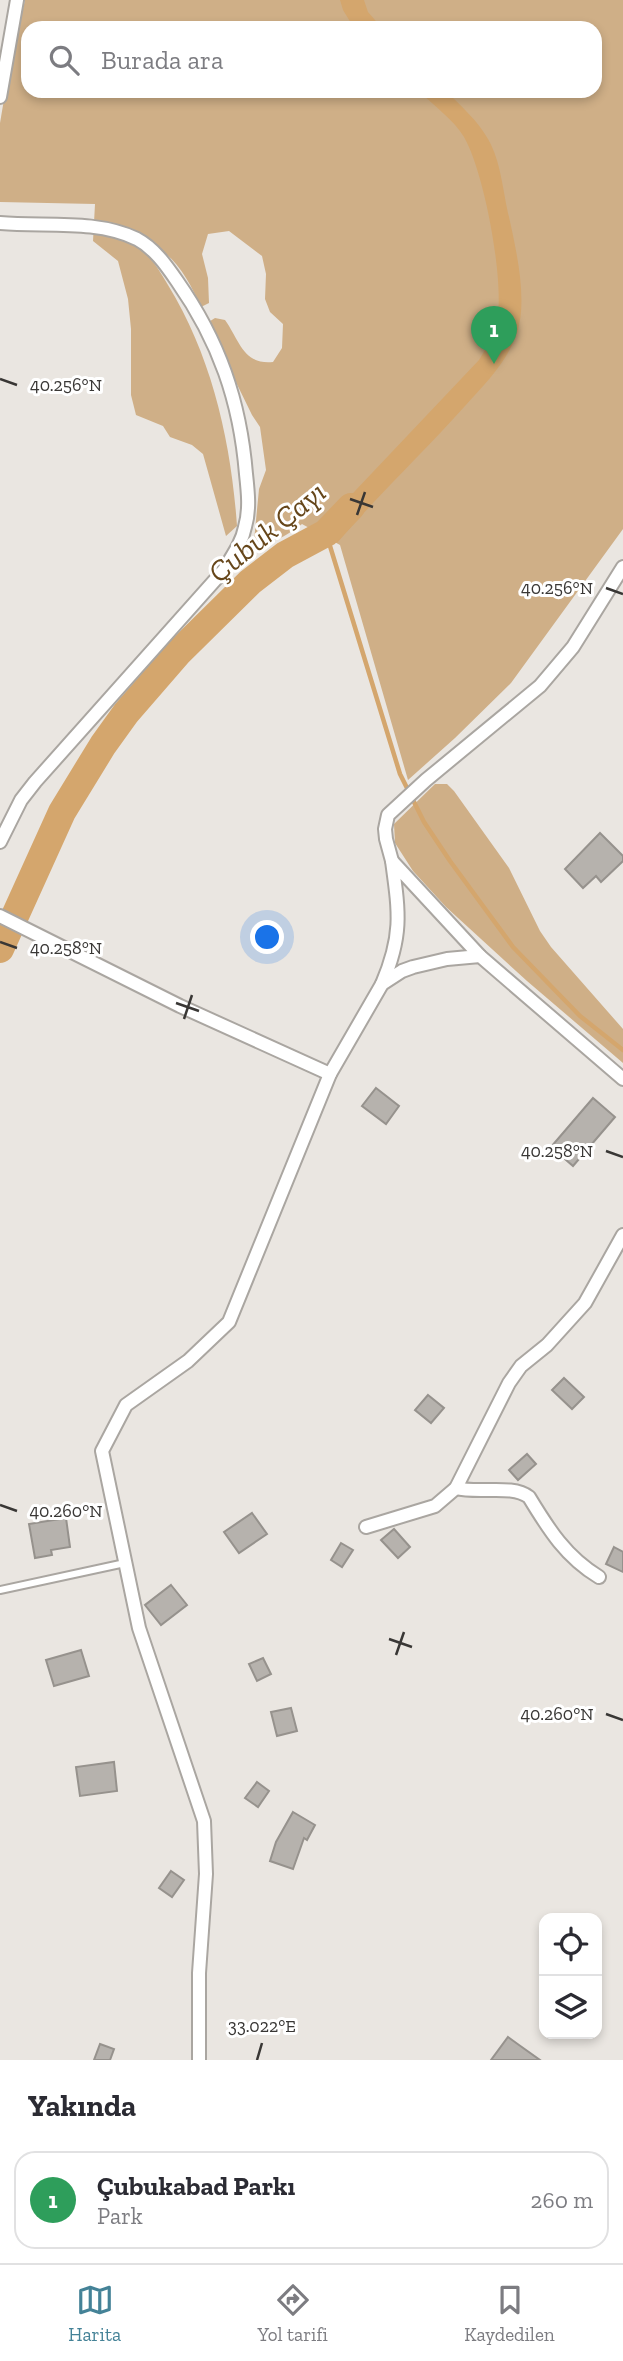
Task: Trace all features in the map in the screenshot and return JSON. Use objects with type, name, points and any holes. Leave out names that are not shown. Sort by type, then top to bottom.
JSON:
[{"type":"street","points":[[0,97],[17,0]]},
{"type":"street","points":[[0,223],[97,227],[121,233],[151,249],[169,270],[192,302],[226,370],[244,443],[248,513],[241,541],[224,570],[35,782],[21,800],[0,842]]},
{"type":"street","points":[[199,2060],[199,1973],[206,1874],[204,1821],[139,1628],[102,1451],[126,1405],[188,1361],[229,1322],[330,1074],[382,984],[393,958],[399,929],[392,861],[385,829],[388,815],[540,686],[573,647],[623,567]]},
{"type":"street","points":[[392,861],[480,956],[623,1079]]},
{"type":"street","points":[[0,916],[180,1006],[330,1074]]},
{"type":"street","points":[[382,984],[413,967],[447,958],[480,956]]},
{"type":"street","points":[[366,1527],[435,1506],[456,1488],[509,1383],[521,1366],[547,1345],[585,1303],[623,1235]]},
{"type":"street","points":[[456,1488],[476,1492],[515,1490],[530,1497],[559,1544],[578,1563],[599,1577]]},
{"type":"lane","points":[[0,1590],[125,1563]]},
{"type":"shaded area","points":[[25,0],[623,0],[623,529],[511,683],[408,780],[340,545],[302,524],[279,538],[267,542],[254,541],[259,489],[266,470],[260,427],[207,323],[215,318],[225,320],[249,356],[263,362],[273,362],[282,348],[283,324],[270,312],[265,299],[266,274],[262,256],[229,231],[208,234],[202,254],[208,278],[209,303],[201,307],[178,267],[161,250],[141,238],[105,226],[103,235],[130,242],[149,257],[183,313],[208,370],[224,431],[234,494],[237,526],[226,536],[203,454],[192,445],[170,437],[163,426],[136,415],[131,395],[128,299],[118,261],[93,241],[95,204],[0,202],[0,123]]},
{"type":"shaded area","points":[[340,0],[364,0],[368,12],[376,21],[350,21]]},
{"type":"shaded area","points":[[426,98],[453,98],[479,126],[496,157],[518,259],[521,305],[517,333],[507,354],[488,381],[337,543],[319,529],[479,360],[492,337],[497,321],[498,281],[491,227],[479,175],[464,137]]},
{"type":"shaded area","points":[[435,784],[447,784],[454,791],[509,868],[540,931],[551,947],[623,1029],[623,1063],[446,907],[413,871],[395,843],[394,824]]},
{"type":"building","points":[[600,833],[623,856],[623,861],[601,882],[596,876],[583,888],[565,869]]},
{"type":"building","points":[[376,1088],[399,1106],[386,1124],[362,1106]]},
{"type":"building","points":[[593,1098],[615,1117],[573,1166],[551,1147]]},
{"type":"building","points":[[564,1378],[584,1397],[572,1409],[552,1390]]},
{"type":"building","points":[[428,1395],[444,1408],[431,1423],[415,1410]]},
{"type":"building","points":[[527,1454],[536,1464],[518,1480],[509,1470]]},
{"type":"building","points":[[252,1513],[267,1534],[239,1553],[224,1532]]},
{"type":"building","points":[[66,1518],[70,1547],[51,1550],[52,1555],[35,1558],[29,1524]]},
{"type":"building","points":[[394,1529],[410,1547],[398,1558],[381,1540]]},
{"type":"building","points":[[341,1543],[353,1550],[342,1567],[331,1560]]},
{"type":"building","points":[[614,1547],[623,1552],[623,1572],[606,1564]]},
{"type":"building","points":[[171,1585],[187,1605],[161,1625],[145,1605]]},
{"type":"building","points":[[81,1650],[89,1676],[54,1686],[46,1660]]},
{"type":"building","points":[[263,1658],[271,1674],[257,1681],[249,1664]]},
{"type":"building","points":[[291,1708],[297,1731],[277,1736],[271,1712]]},
{"type":"building","points":[[114,1762],[117,1791],[80,1796],[76,1767]]},
{"type":"building","points":[[257,1782],[269,1791],[258,1807],[245,1798]]},
{"type":"building","points":[[293,1812],[315,1825],[307,1840],[304,1838],[293,1869],[270,1861],[276,1842]]},
{"type":"building","points":[[171,1871],[184,1880],[172,1897],[159,1888]]},
{"type":"building","points":[[508,2037],[519,2045],[540,2060],[491,2060]]},
{"type":"building","points":[[100,2044],[114,2049],[110,2060],[94,2060]]},
{"type":"waterway","name":"Çubuk Çayı","points":[[0,949],[62,812],[126,713],[178,653],[250,582],[285,555],[326,533],[351,507]]},
{"type":"waterway","points":[[326,533],[400,774],[424,822],[513,947],[580,1016],[623,1050]]},
{"type":"place","name":"Çubukabad Parkı","points":[[494,364]]}]
